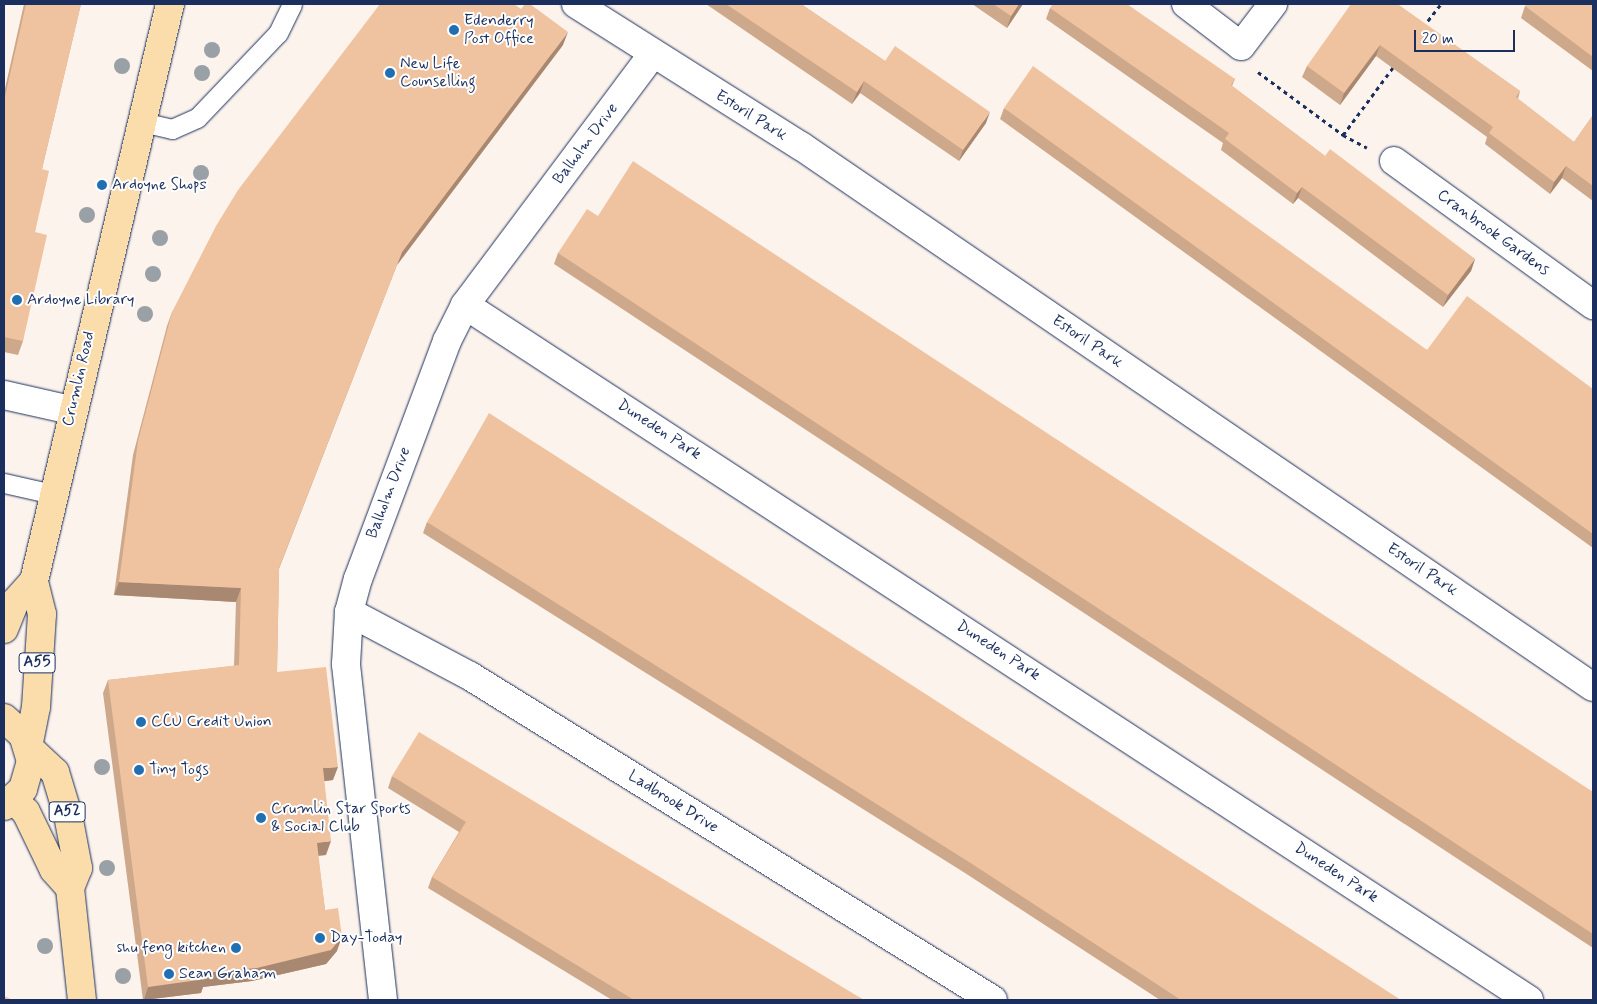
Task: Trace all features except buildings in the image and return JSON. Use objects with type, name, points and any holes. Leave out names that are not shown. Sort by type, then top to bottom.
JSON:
[{"type":"main road","name":"Crumlin Road","points":[[28,747],[36,707],[42,614],[34,581],[71,410],[170,4]]},
{"type":"main road","name":"Crumlin Road","points":[[4,629],[15,602],[34,581]]},
{"type":"main road","points":[[4,718],[22,735],[28,747]]},
{"type":"main road","name":"A55","points":[[8,802],[29,776],[28,747]]},
{"type":"main road","name":"A52","points":[[28,747],[54,772],[68,816],[78,868],[70,888],[82,1000]]},
{"type":"main road","name":"A52","points":[[8,802],[26,812],[54,870],[70,888]]},
{"type":"street","name":"Estoril Park","points":[[576,4],[652,55],[800,146],[1593,687]]},
{"type":"street","points":[[1186,4],[1241,46],[1274,4]]},
{"type":"street","name":"Balholm Drive","points":[[383,1000],[346,664],[348,612],[419,416],[465,305],[652,55]]},
{"type":"street","name":"Cranbrook Gardens","points":[[1394,161],[1593,305]]},
{"type":"street","name":"Duneden Park","points":[[465,305],[1528,1000]]},
{"type":"street","points":[[4,395],[71,410]]},
{"type":"street","name":"Ladbrook Drive","points":[[348,612],[470,676],[993,1000]]},
{"type":"lane","points":[[142,122],[172,129],[197,118],[278,33],[292,4]]},
{"type":"lane","points":[[4,483],[53,494]]},
{"type":"path","points":[[1418,35],[1441,4]]},
{"type":"path","points":[[1241,46],[1260,75],[1342,135],[1394,161]]},
{"type":"path","points":[[1342,135],[1400,58]]},
{"type":"place","name":"Edenderry Post Office","points":[[454,30]]},
{"type":"place","name":"New Life Counselling","points":[[390,73]]},
{"type":"place","name":"Ardoyne Shops","points":[[102,185]]},
{"type":"place","name":"Ardoyne Library","points":[[17,300]]},
{"type":"place","name":"CCU Credit Union","points":[[141,722]]},
{"type":"place","name":"Tiny Togs","points":[[139,770]]},
{"type":"place","name":"Crumlin Star Sports & Social Club","points":[[261,818]]},
{"type":"place","name":"Day-Today","points":[[320,938]]},
{"type":"place","name":"shu feng kitchen","points":[[236,948]]},
{"type":"place","name":"Sean Graham","points":[[169,974]]}]
